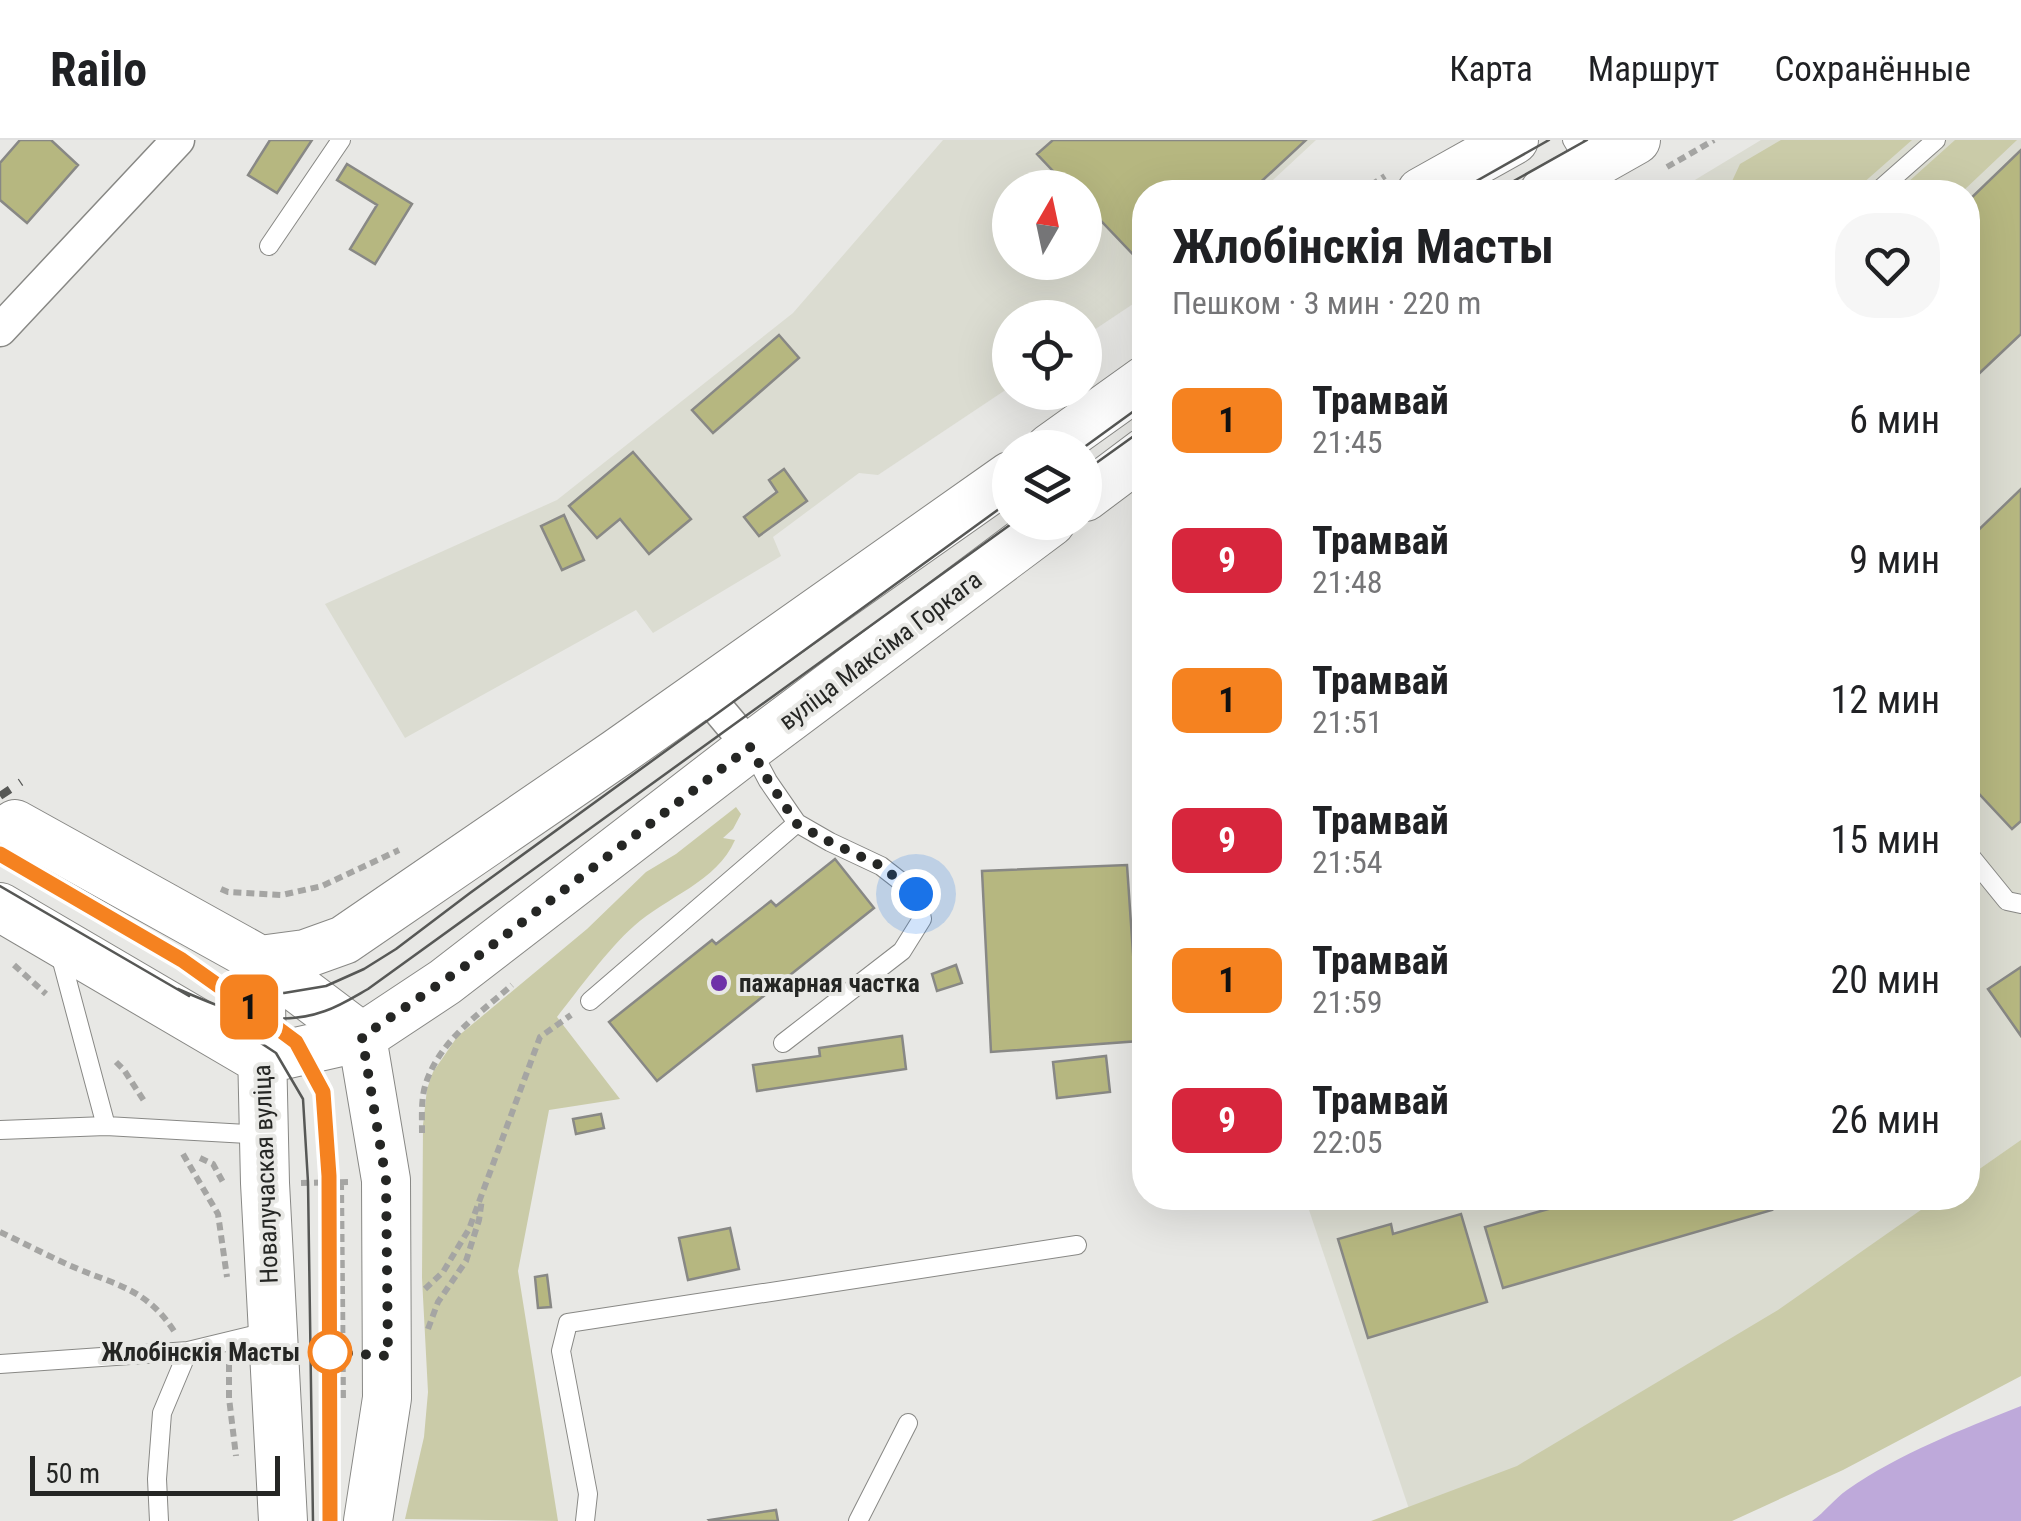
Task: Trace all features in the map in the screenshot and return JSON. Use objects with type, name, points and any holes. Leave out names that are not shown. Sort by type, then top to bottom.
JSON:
[{"type":"main road","points":[[1442,180],[1514,140]]},
{"type":"main road","points":[[1565,180],[1636,140]]},
{"type":"main road","points":[[1075,430],[1132,389]]},
{"type":"main road","points":[[1102,484],[1132,462]]},
{"type":"main road","points":[[260,960],[305,954],[344,940],[992,489]]},
{"type":"main road","name":"вуліца Максіма Горкага","points":[[261,1060],[362,1037],[464,967],[1027,540]]},
{"type":"main road","points":[[14,824],[260,960],[362,1037],[386,1180],[387,1398],[368,1521]]},
{"type":"main road","points":[[0,907],[261,1060]]},
{"type":"main road","name":"Новалучаская вуліца","points":[[260,960],[263,1135],[250,1336],[283,1521]]},
{"type":"street","points":[[0,330],[178,140]]},
{"type":"street","points":[[703,692],[750,747]]},
{"type":"lane","points":[[269,246],[341,140]]},
{"type":"lane","points":[[1891,180],[1936,140]]},
{"type":"lane","points":[[750,747],[797,824],[881,866],[916,894],[922,919],[902,951],[783,1042]]},
{"type":"lane","points":[[590,1001],[797,824]]},
{"type":"lane","points":[[1980,868],[2007,901],[2021,904]]},
{"type":"lane","points":[[56,939],[106,1126]]},
{"type":"lane","points":[[0,1130],[106,1126],[263,1135]]},
{"type":"lane","points":[[585,1521],[588,1494],[560,1351],[568,1323],[1077,1244]]},
{"type":"lane","points":[[0,1364],[188,1352],[250,1336]]},
{"type":"lane","points":[[159,1521],[157,1480],[162,1412],[188,1352]]},
{"type":"lane","points":[[858,1521],[908,1423]]},
{"type":"path","points":[[210,885],[228,892],[282,895],[322,886],[404,848]]},
{"type":"path","points":[[9,961],[124,1070],[162,1130],[180,1149],[218,1214],[228,1284],[250,1336],[228,1398],[236,1456]]},
{"type":"path","points":[[424,1290],[443,1272],[469,1229],[540,1037],[590,1001]]},
{"type":"path","points":[[341,1182],[343,1409]]},
{"type":"path","points":[[426,1336],[438,1302],[466,1261],[480,1220],[484,1188]]},
{"type":"path","points":[[0,1232],[78,1269],[126,1286],[162,1312],[188,1352]]},
{"type":"shaded area","points":[[943,140],[1316,140],[1273,180],[1132,180],[1132,305],[1102,325],[1102,300],[992,300],[992,399],[878,475],[859,473],[773,537],[781,556],[653,633],[636,610],[405,738],[325,604],[557,500],[793,313]]},
{"type":"shaded area","points":[[1761,140],[2021,140],[2021,1143],[1980,1172],[1980,180],[1695,180]]},
{"type":"shaded area","points":[[1309,1210],[1928,1210],[1780,1315],[1524,1466],[1412,1518]]},
{"type":"shaded area","points":[[2021,1406],[2021,1521],[1812,1521],[1847,1490],[1888,1465]]},
{"type":"green space","points":[[1781,140],[1912,140],[1867,180],[1733,180],[1740,164]]},
{"type":"green space","points":[[1955,140],[2017,140],[1975,180],[1910,180]]},
{"type":"green space","points":[[736,807],[741,814],[723,838],[735,840],[727,855],[704,878],[624,935],[557,1017],[620,1099],[549,1110],[518,1271],[558,1521],[405,1519],[424,1437],[428,1392],[422,1278],[423,1125],[433,1072],[457,1037],[587,929],[646,872]]},
{"type":"green space","points":[[2021,1140],[2021,1376],[1843,1470],[1732,1521],[1371,1521],[1517,1466],[1778,1310],[1921,1210],[1980,1210],[1980,1169]]},
{"type":"building","points":[[20,140],[51,140],[78,165],[27,223],[0,200],[0,163]]},
{"type":"building","points":[[270,140],[312,140],[277,193],[248,175]]},
{"type":"building","points":[[1053,140],[1306,140],[1263,180],[1132,180],[1132,253],[1102,222],[1102,170],[1052,170],[1037,154]]},
{"type":"building","points":[[2021,150],[2021,334],[1980,373],[1980,189]]},
{"type":"building","points":[[347,164],[412,204],[375,264],[350,249],[377,205],[337,180]]},
{"type":"building","points":[[779,335],[799,358],[713,433],[692,410]]},
{"type":"building","points":[[633,452],[691,519],[649,554],[620,519],[597,538],[569,506]]},
{"type":"building","points":[[784,469],[807,501],[759,536],[744,517],[777,492],[769,480]]},
{"type":"building","points":[[2021,489],[2021,821],[2012,829],[1980,795],[1980,528]]},
{"type":"building","points":[[564,515],[584,560],[562,570],[541,526]]},
{"type":"building","name":"пажарная частка","points":[[835,859],[874,908],[657,1081],[609,1022],[712,940],[716,944],[771,901],[776,906]]},
{"type":"building","points":[[1127,865],[1132,1042],[991,1052],[982,871]]},
{"type":"building","points":[[956,965],[962,983],[937,991],[932,974]]},
{"type":"building","points":[[2021,967],[2021,1036],[1988,989]]},
{"type":"building","points":[[902,1036],[906,1069],[757,1091],[753,1065],[820,1056],[819,1048]]},
{"type":"building","points":[[1106,1056],[1110,1092],[1057,1098],[1053,1062]]},
{"type":"building","points":[[601,1114],[604,1128],[576,1134],[573,1119]]},
{"type":"building","points":[[1545,1210],[1772,1210],[1503,1288],[1485,1227]]},
{"type":"building","points":[[1461,1214],[1487,1302],[1368,1338],[1338,1239],[1391,1224],[1393,1234]]},
{"type":"building","points":[[730,1228],[739,1269],[688,1280],[679,1238]]},
{"type":"building","points":[[547,1275],[551,1307],[538,1308],[535,1277]]},
{"type":"building","points":[[776,1510],[778,1521],[709,1520]]},
{"type":"tram line","points":[[1478,180],[1549,140]]},
{"type":"tram line","points":[[1515,180],[1587,140]]},
{"type":"tram line","points":[[1102,434],[1132,412]]},
{"type":"tram line","points":[[1102,459],[1132,437]]},
{"type":"tram line","points":[[0,854],[232,987],[284,993],[326,986],[396,949],[992,514]]},
{"type":"tram line","points":[[178,989],[250,1015],[287,1019],[331,1009],[352,998],[992,538]]},
{"type":"tram line","name":"1","points":[[0,854],[182,960],[261,1016],[296,1042],[323,1092],[329,1176],[330,1521]]},
{"type":"tram line","points":[[0,886],[189,996]]},
{"type":"tram line","points":[[218,1015],[276,1053],[303,1099],[308,1182],[313,1521]]},
{"type":"tram line","points":[[265,1019],[296,1043],[323,1092],[329,1176],[330,1521]]},
{"type":"railway","points":[[0,796],[21,782]]},
{"type":"place","name":"пажарная частка","points":[[719,983]]},
{"type":"place","name":"Жлобінскія Масты","points":[[330,1352]]},
{"type":"route","points":[[330,1352],[388,1356],[386,1180],[362,1037],[445,982],[750,747],[797,824],[881,866],[916,894]]}]
